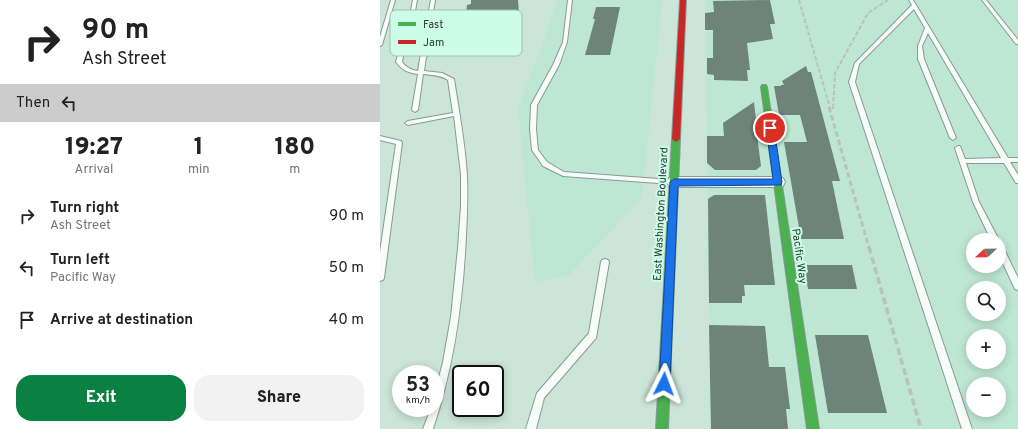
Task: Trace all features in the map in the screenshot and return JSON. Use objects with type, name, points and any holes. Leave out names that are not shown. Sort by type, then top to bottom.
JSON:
[{"type":"main road","name":"East Washington Boulevard","points":[[662,429],[683,0]]},
{"type":"main road","name":"Pacific Way","points":[[764,87],[813,429]]},
{"type":"street","points":[[674,182],[778,182]]},
{"type":"lane","points":[[391,10],[394,0]]},
{"type":"lane","points":[[413,10],[415,0]]},
{"type":"lane","points":[[432,10],[434,0]]},
{"type":"lane","points":[[570,0],[565,42],[556,65],[534,105],[533,129],[535,150],[545,164],[563,174],[674,182]]},
{"type":"lane","points":[[984,0],[1018,43]]},
{"type":"lane","points":[[967,429],[852,82],[857,64],[912,3],[1018,181]]},
{"type":"lane","points":[[380,45],[390,13]]},
{"type":"lane","points":[[928,29],[920,46],[921,59],[953,138]]},
{"type":"lane","points":[[400,56],[399,62],[403,67],[410,71],[442,74],[451,80],[464,164],[464,209],[458,302],[451,348],[438,400],[428,429]]},
{"type":"lane","points":[[415,110],[424,56]]},
{"type":"lane","points":[[408,123],[456,114]]},
{"type":"lane","points":[[380,138],[399,143],[380,278]]},
{"type":"lane","points":[[958,148],[976,202],[992,233]]},
{"type":"lane","points":[[962,161],[1018,160]]},
{"type":"lane","points":[[1006,261],[1018,286]]},
{"type":"lane","points":[[531,429],[540,396],[593,335],[605,262]]},
{"type":"shaded area","points":[[558,0],[662,0],[642,198],[569,275],[535,282],[518,110]]},
{"type":"shaded area","points":[[705,0],[1018,0],[1018,429],[711,429]]},
{"type":"building","points":[[471,0],[518,0],[519,10],[466,10],[467,5],[471,4]]},
{"type":"building","points":[[770,0],[775,24],[770,24],[773,39],[747,43],[750,70],[747,70],[748,81],[714,80],[714,75],[707,74],[707,58],[713,58],[713,30],[705,30],[705,13],[714,12],[713,1]]},
{"type":"building","points":[[596,7],[620,7],[610,55],[585,55],[595,19],[593,19]]},
{"type":"building","points":[[806,66],[808,72],[811,72],[840,181],[832,181],[844,239],[801,239],[784,142],[807,142],[800,115],[779,115],[774,86],[784,85],[782,81]]},
{"type":"building","points":[[754,102],[761,166],[756,170],[715,170],[707,163],[707,136],[724,136],[723,123]]},
{"type":"building","points":[[714,195],[765,195],[775,285],[744,285],[745,296],[742,296],[742,303],[709,303],[708,199]]},
{"type":"building","points":[[804,265],[852,265],[857,289],[808,289]]},
{"type":"building","points":[[709,325],[765,326],[769,367],[785,367],[790,409],[786,409],[788,429],[711,429]]},
{"type":"building","points":[[815,335],[868,335],[887,413],[828,413]]},
{"type":"railway","points":[[799,0],[830,108]]},
{"type":"railway","points":[[833,108],[835,73],[868,13],[888,0]]},
{"type":"railway","points":[[829,107],[869,248]]},
{"type":"railway","points":[[869,247],[921,429]]},
{"type":"traffic: fast","points":[[764,87],[813,429]]},
{"type":"traffic: fast","points":[[662,429],[676,139]]},
{"type":"traffic: jam","points":[[676,139],[683,0]]},
{"type":"route","points":[[664,384],[674,182],[778,182],[770,128]]}]
